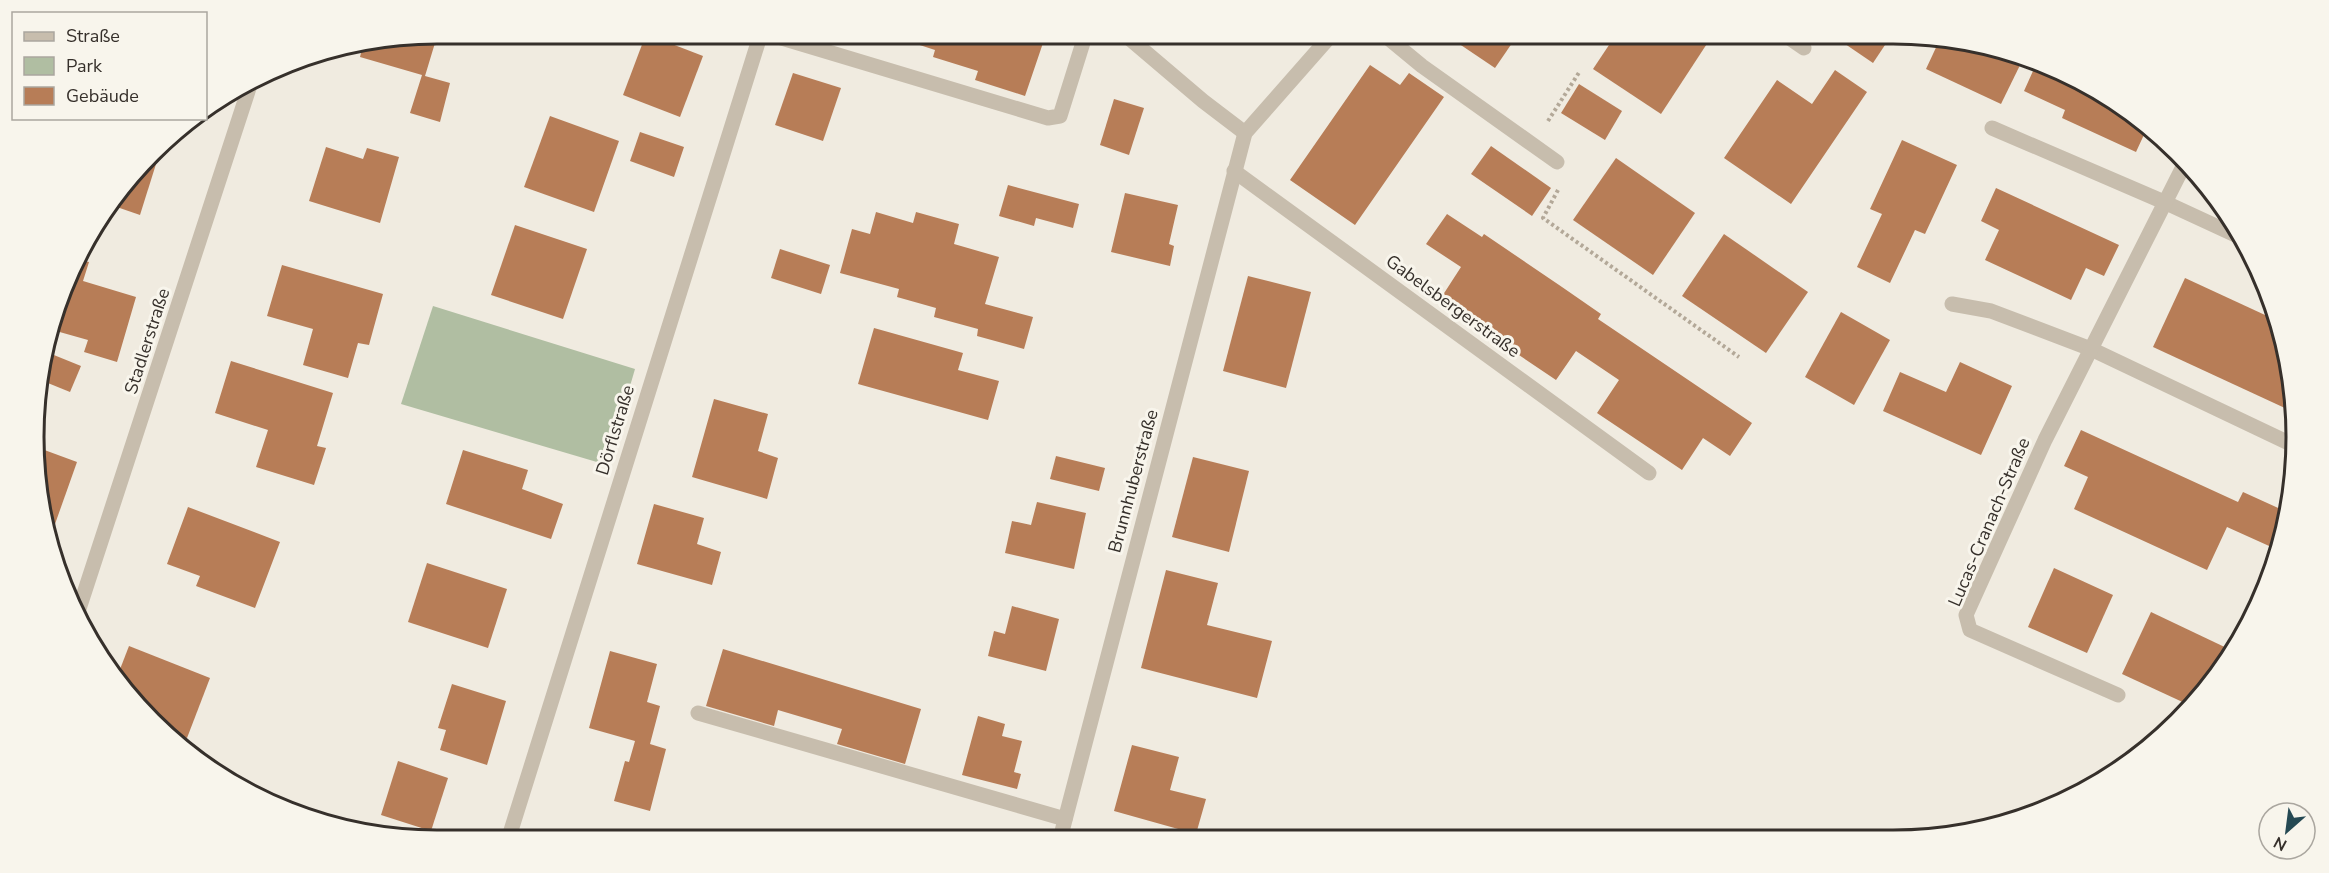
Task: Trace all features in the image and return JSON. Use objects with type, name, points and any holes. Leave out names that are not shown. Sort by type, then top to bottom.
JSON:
[{"type":"street","name":"Dörflstraße","points":[[511,830],[760,44]]},
{"type":"street","points":[[800,44],[1048,118],[1060,116],[1083,44]]},
{"type":"street","points":[[1136,44],[1245,133],[1323,44]]},
{"type":"street","points":[[1395,44],[1422,66],[1557,162]]},
{"type":"street","points":[[1798,44],[1804,48]]},
{"type":"street","name":"Stadlerstraße","points":[[81,603],[248,92]]},
{"type":"street","points":[[1992,128],[2228,231]]},
{"type":"street","name":"Brunnhuberstraße","points":[[1062,830],[1245,133]]},
{"type":"street","name":"Lucas-Cranach-Straße","points":[[2118,695],[1970,630],[1966,615],[2045,440],[2181,170]]},
{"type":"street","name":"Gabelsbergerstraße","points":[[1234,171],[1649,473]]},
{"type":"street","points":[[1952,304],[1991,311],[2091,349],[2286,442]]},
{"type":"street","points":[[698,713],[1065,819]]},
{"type":"path","points":[[1533,145],[1580,71]]},
{"type":"path","points":[[1557,162],[1558,190],[1543,218],[1739,357]]},
{"type":"green space","points":[[433,306],[635,369],[607,465],[401,404]]},
{"type":"building","points":[[411,44],[435,44],[425,76],[450,83],[440,122],[410,113],[422,75],[360,57],[362,51]]},
{"type":"building","points":[[642,44],[672,44],[703,56],[680,117],[623,95]]},
{"type":"building","points":[[917,44],[1043,44],[1025,96],[975,80],[978,71],[933,57],[935,50]]},
{"type":"building","points":[[1459,44],[1511,44],[1495,68]]},
{"type":"building","points":[[1610,44],[1707,44],[1661,114],[1593,69]]},
{"type":"building","points":[[1845,44],[1886,44],[1873,63]]},
{"type":"building","points":[[1937,46],[1969,51],[2020,64],[2001,104],[1926,69]]},
{"type":"building","points":[[1370,65],[1400,85],[1409,73],[1444,97],[1355,225],[1290,180]]},
{"type":"building","points":[[2034,69],[2089,96],[2144,135],[2136,152],[2062,118],[2065,110],[2024,91]]},
{"type":"building","points":[[1835,70],[1867,92],[1791,204],[1724,158],[1777,80],[1812,104]]},
{"type":"building","points":[[793,73],[841,88],[823,141],[775,125]]},
{"type":"building","points":[[1579,84],[1622,111],[1605,140],[1561,113]]},
{"type":"building","points":[[1114,99],[1144,108],[1129,155],[1100,145]]},
{"type":"building","points":[[550,116],[619,141],[594,212],[524,187]]},
{"type":"building","points":[[640,132],[684,147],[674,177],[630,161]]},
{"type":"building","points":[[1902,140],[1957,165],[1925,234],[1915,230],[1890,283],[1857,267],[1882,214],[1870,209]]},
{"type":"building","points":[[1491,146],[1551,188],[1532,216],[1471,174]]},
{"type":"building","points":[[326,147],[363,159],[367,148],[399,157],[380,223],[309,201]]},
{"type":"building","points":[[1616,158],[1695,213],[1653,275],[1573,220]]},
{"type":"building","points":[[156,164],[140,215],[118,207],[141,177]]},
{"type":"building","points":[[1008,185],[1079,204],[1073,228],[1036,218],[1034,226],[999,216]]},
{"type":"building","points":[[1996,188],[2119,245],[2104,276],[2086,268],[2071,300],[1985,260],[1999,230],[1981,221]]},
{"type":"building","points":[[1125,193],[1178,205],[1169,244],[1174,246],[1170,266],[1111,252]]},
{"type":"building","points":[[876,212],[913,223],[916,212],[959,224],[954,244],[999,257],[985,304],[1033,317],[1024,349],[977,336],[978,329],[934,317],[936,308],[897,297],[899,289],[840,273],[852,229],[870,234]]},
{"type":"building","points":[[1447,214],[1482,237],[1484,234],[1562,287],[1601,314],[1598,319],[1752,423],[1730,456],[1703,438],[1682,470],[1597,413],[1619,380],[1576,351],[1556,380],[1439,301],[1461,267],[1426,244]]},
{"type":"building","points":[[515,225],[587,249],[563,319],[491,295]]},
{"type":"building","points":[[1724,234],[1808,292],[1766,353],[1682,296]]},
{"type":"building","points":[[780,249],[830,265],[821,294],[771,278]]},
{"type":"building","points":[[85,261],[89,262],[83,281],[136,297],[117,362],[84,352],[88,340],[58,332],[73,286]]},
{"type":"building","points":[[282,265],[383,294],[369,345],[358,343],[348,378],[303,365],[313,329],[267,316]]},
{"type":"building","points":[[1248,276],[1311,292],[1286,388],[1223,371]]},
{"type":"building","points":[[2185,278],[2267,316],[2278,360],[2285,408],[2153,347]]},
{"type":"building","points":[[1841,312],[1890,340],[1854,405],[1805,377]]},
{"type":"building","points":[[874,328],[963,353],[958,370],[999,381],[988,420],[858,384]]},
{"type":"building","points":[[52,354],[81,366],[70,392],[47,383]]},
{"type":"building","points":[[231,361],[333,393],[317,446],[326,448],[314,485],[256,467],[268,430],[215,413]]},
{"type":"building","points":[[1960,362],[2012,386],[1981,455],[1883,411],[1900,372],[1946,392]]},
{"type":"building","points":[[714,399],[768,414],[758,451],[778,458],[767,499],[692,477]]},
{"type":"building","points":[[2081,430],[2238,502],[2243,492],[2279,508],[2270,546],[2227,527],[2207,570],[2074,509],[2088,477],[2064,466]]},
{"type":"building","points":[[44,450],[77,462],[54,526],[47,488]]},
{"type":"building","points":[[463,450],[528,470],[522,489],[563,504],[551,539],[446,504]]},
{"type":"building","points":[[1056,456],[1105,468],[1099,491],[1050,479]]},
{"type":"building","points":[[1193,457],[1249,471],[1229,552],[1172,537]]},
{"type":"building","points":[[1037,502],[1086,513],[1074,569],[1005,553],[1012,521],[1031,525]]},
{"type":"building","points":[[654,504],[704,518],[697,544],[721,552],[712,585],[637,564]]},
{"type":"building","points":[[188,507],[280,542],[255,608],[196,586],[200,576],[167,564]]},
{"type":"building","points":[[427,563],[507,589],[488,648],[408,622]]},
{"type":"building","points":[[2054,568],[2113,595],[2087,653],[2028,627]]},
{"type":"building","points":[[1166,570],[1218,583],[1207,625],[1272,641],[1257,698],[1141,668]]},
{"type":"building","points":[[1012,606],[1059,619],[1046,671],[988,656],[994,631],[1005,634]]},
{"type":"building","points":[[2151,612],[2224,647],[2182,702],[2122,674]]},
{"type":"building","points":[[129,646],[210,678],[187,738],[177,732],[141,696],[120,669]]},
{"type":"building","points":[[723,649],[921,709],[905,764],[837,744],[842,729],[778,710],[774,726],[706,706]]},
{"type":"building","points":[[610,651],[657,664],[647,702],[660,706],[650,744],[666,749],[650,811],[614,801],[625,761],[629,762],[635,741],[589,728]]},
{"type":"building","points":[[452,684],[506,701],[487,765],[440,750],[446,730],[438,728]]},
{"type":"building","points":[[978,716],[1005,724],[1002,736],[1022,741],[1014,772],[1021,774],[1017,789],[962,775]]},
{"type":"building","points":[[1132,745],[1179,757],[1170,790],[1206,799],[1197,830],[1182,830],[1114,811]]},
{"type":"building","points":[[398,761],[448,778],[431,830],[381,815]]}]
